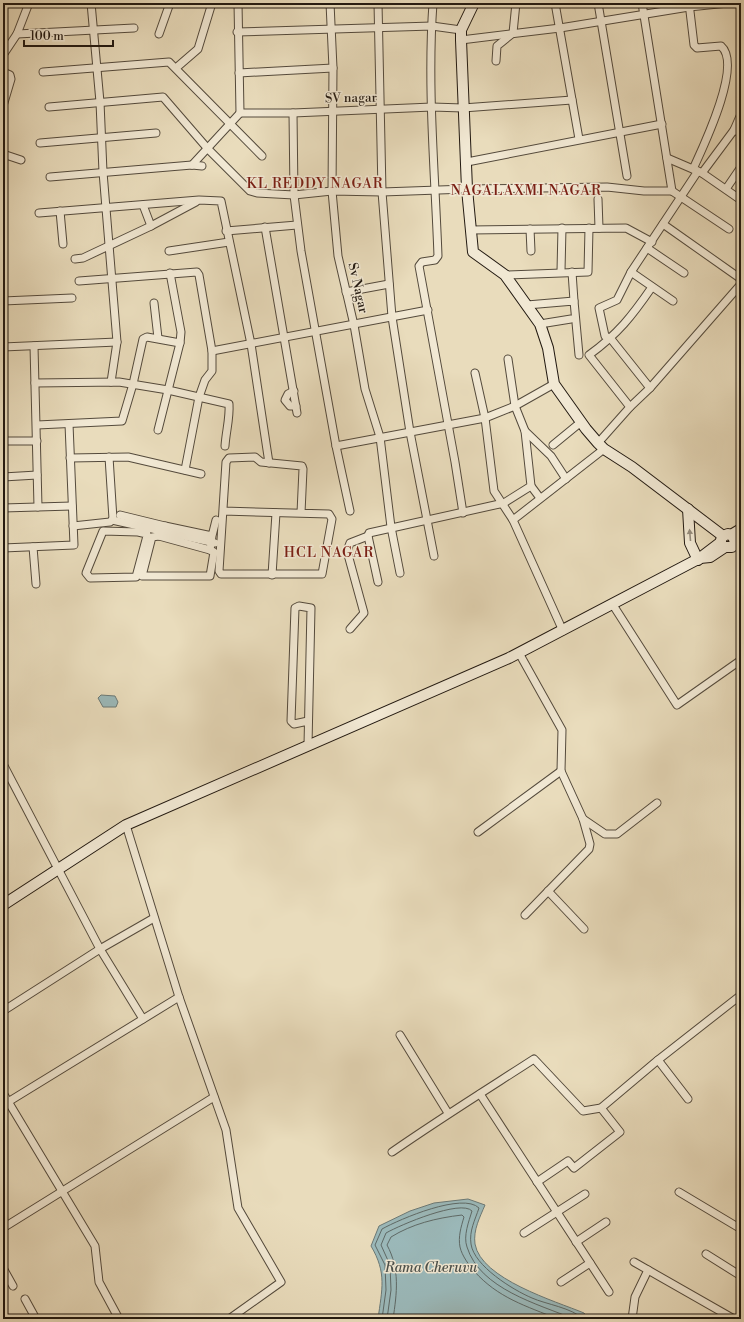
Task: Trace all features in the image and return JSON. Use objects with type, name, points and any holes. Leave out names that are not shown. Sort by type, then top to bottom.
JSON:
[{"type":"street","points":[[3,55],[18,34],[29,3]]},
{"type":"street","points":[[91,3],[100,102],[103,172],[117,342],[111,382]]},
{"type":"street","points":[[159,34],[170,3]]},
{"type":"street","points":[[176,68],[198,49],[212,3]]},
{"type":"street","points":[[192,165],[240,113],[237,32],[238,3]]},
{"type":"street","name":"Sv Nagar","points":[[330,3],[333,68],[332,191],[338,256],[354,325],[366,389],[380,436],[391,527],[400,573]]},
{"type":"street","points":[[378,3],[382,192],[392,317],[410,432],[434,556]]},
{"type":"street","points":[[433,3],[432,107],[438,256],[435,260],[422,262],[420,266],[462,513]]},
{"type":"street","points":[[496,61],[497,46],[513,33],[516,3]]},
{"type":"street","points":[[555,3],[579,139]]},
{"type":"street","points":[[598,3],[627,176]]},
{"type":"street","points":[[642,3],[672,191]]},
{"type":"street","points":[[237,32],[432,26],[461,35],[513,33],[560,28],[689,5],[728,3]]},
{"type":"street","points":[[472,4],[461,35],[467,189],[473,252],[505,275],[540,324],[548,348],[554,384],[581,422],[601,446],[731,541]]},
{"type":"street","points":[[689,5],[694,45],[697,48],[721,46],[724,50],[727,65],[723,95],[698,171]]},
{"type":"street","points":[[18,34],[134,28]]},
{"type":"street","points":[[43,72],[167,62],[176,68],[262,156]]},
{"type":"street","points":[[239,73],[333,68]]},
{"type":"street","points":[[3,72],[10,75],[11,79],[3,106]]},
{"type":"street","points":[[49,107],[162,97],[208,149],[250,191],[257,193],[294,194],[332,191],[382,192],[607,187],[644,191],[672,191],[729,229]]},
{"type":"street","name":"SV nagar","points":[[240,113],[293,113],[333,110],[432,107],[463,108],[572,100]]},
{"type":"street","points":[[293,113],[294,194],[297,225],[336,446],[350,511]]},
{"type":"street","points":[[650,388],[611,339],[605,336],[599,308],[617,300],[631,272],[698,171],[738,132],[741,114]]},
{"type":"street","points":[[467,162],[662,124]]},
{"type":"street","points":[[40,143],[102,136],[156,133]]},
{"type":"street","points":[[3,154],[21,160]]},
{"type":"street","points":[[667,158],[698,171],[741,200]]},
{"type":"street","points":[[50,177],[192,165],[202,166]]},
{"type":"street","points":[[726,190],[741,167]]},
{"type":"street","points":[[598,199],[599,228]]},
{"type":"street","points":[[75,260],[151,226],[199,200]]},
{"type":"street","points":[[39,213],[199,200],[221,201],[226,231],[251,344],[269,463]]},
{"type":"street","points":[[143,204],[151,226]]},
{"type":"street","points":[[60,211],[63,244]]},
{"type":"street","points":[[663,224],[741,279]]},
{"type":"street","points":[[226,231],[297,225]]},
{"type":"street","points":[[265,227],[297,410]]},
{"type":"street","points":[[561,272],[562,228]]},
{"type":"street","points":[[505,275],[589,271],[589,228]]},
{"type":"street","points":[[470,230],[626,228],[652,242]]},
{"type":"street","points":[[530,229],[531,251]]},
{"type":"street","points":[[168,251],[229,242]]},
{"type":"street","points":[[647,248],[684,273]]},
{"type":"street","points":[[79,281],[197,272],[199,275],[212,351],[212,371],[205,380],[199,397],[185,470]]},
{"type":"street","points":[[572,272],[579,355]]},
{"type":"street","points":[[631,272],[672,301]]},
{"type":"street","points":[[158,430],[180,344],[181,332],[170,274]]},
{"type":"street","points":[[346,292],[389,284]]},
{"type":"street","points":[[513,520],[566,479],[601,446],[630,407],[650,388],[741,284]]},
{"type":"street","points":[[630,407],[589,355],[611,339],[633,315],[652,287]]},
{"type":"street","points":[[3,301],[72,298]]},
{"type":"street","points":[[527,305],[574,301]]},
{"type":"street","points":[[154,303],[158,338]]},
{"type":"street","points":[[212,351],[428,310]]},
{"type":"street","points":[[540,324],[571,319]]},
{"type":"street","points":[[37,425],[122,421],[143,339],[147,337],[158,338],[180,344]]},
{"type":"street","points":[[3,347],[117,342]]},
{"type":"street","points":[[34,346],[38,507]]},
{"type":"street","points":[[508,359],[515,406],[525,431],[531,486],[540,498]]},
{"type":"street","points":[[475,373],[485,418],[494,491],[504,503],[513,520],[563,631]]},
{"type":"street","points":[[35,383],[111,382],[132,384],[168,390],[229,404],[230,417],[226,430],[225,446]]},
{"type":"street","points":[[336,446],[380,436],[485,418],[515,406],[554,384]]},
{"type":"street","points":[[553,445],[581,422]]},
{"type":"street","points":[[3,548],[74,545],[69,424]]},
{"type":"street","points":[[525,431],[551,456],[566,479]]},
{"type":"street","points":[[3,441],[37,441]]},
{"type":"street","points":[[223,511],[331,515],[322,574],[221,574],[219,571],[223,511],[228,459],[231,456],[255,457],[261,462],[302,466],[301,513]]},
{"type":"street","points":[[109,457],[112,520]]},
{"type":"street","points":[[70,458],[128,457],[201,474]]},
{"type":"street","points":[[3,477],[38,475]]},
{"type":"street","points":[[350,629],[364,613],[347,551],[350,543],[368,536],[369,533],[391,527],[504,503],[531,486]]},
{"type":"street","points":[[3,508],[72,506]]},
{"type":"street","points":[[688,510],[690,543],[699,559]]},
{"type":"street","points":[[272,574],[276,513]]},
{"type":"street","points":[[120,515],[162,531],[221,544]]},
{"type":"street","points":[[73,526],[112,520],[139,529],[147,534],[136,577],[90,578],[86,573],[103,531],[139,529],[162,531]]},
{"type":"street","points":[[162,531],[152,537],[142,576],[210,576],[214,552],[211,543],[216,520]]},
{"type":"street","points":[[3,904],[126,825],[452,684],[519,653],[699,559],[710,557],[731,541],[741,529]]},
{"type":"street","points":[[368,536],[378,582]]},
{"type":"street","points":[[34,547],[36,584]]},
{"type":"street","points":[[613,605],[677,705],[741,660]]},
{"type":"street","points":[[308,721],[294,724],[291,721],[295,608],[299,606],[311,608],[308,745]]},
{"type":"street","points":[[519,653],[562,730],[561,771],[583,819],[590,844],[589,849],[525,915]]},
{"type":"street","points":[[3,764],[100,949],[143,1019]]},
{"type":"street","points":[[478,832],[561,771]]},
{"type":"street","points":[[583,819],[606,834],[617,834],[658,803]]},
{"type":"street","points":[[126,825],[178,997],[226,1130],[238,1208],[281,1282],[229,1319]]},
{"type":"street","points":[[548,891],[584,929]]},
{"type":"street","points":[[3,1011],[100,949],[154,918]]},
{"type":"street","points":[[392,1152],[448,1113],[534,1059],[583,1111],[601,1108],[658,1060],[741,995]]},
{"type":"street","points":[[8,1102],[178,997]]},
{"type":"street","points":[[400,1035],[448,1113]]},
{"type":"street","points":[[658,1060],[688,1099]]},
{"type":"street","points":[[3,1093],[95,1246],[99,1282],[118,1317],[109,1319]]},
{"type":"street","points":[[480,1094],[556,1213],[609,1292]]},
{"type":"street","points":[[3,1228],[214,1097]]},
{"type":"street","points":[[537,1182],[568,1161],[574,1168],[620,1132],[601,1108]]},
{"type":"street","points":[[679,1192],[741,1229]]},
{"type":"street","points":[[524,1233],[585,1194]]},
{"type":"street","points":[[576,1242],[606,1222]]},
{"type":"street","points":[[706,1254],[741,1276]]},
{"type":"street","points":[[634,1262],[734,1319]]},
{"type":"street","points":[[561,1282],[590,1263]]},
{"type":"street","points":[[3,1268],[13,1286]]},
{"type":"street","points":[[632,1319],[635,1297],[648,1270]]},
{"type":"street","points":[[25,1299],[36,1319]]},
{"type":"water","points":[[101,695],[115,696],[118,702],[116,707],[103,707],[98,698]]},
{"type":"water","name":"Rama Cheruvu","points":[[468,1199],[485,1205],[476,1229],[475,1244],[480,1257],[490,1268],[504,1278],[521,1287],[584,1313],[589,1319],[378,1319],[382,1281],[379,1265],[371,1246],[379,1226],[410,1211],[434,1203]]},
{"type":"district","name":"KL REDDY NAGAR","points":[[315,184]]},
{"type":"district","name":"NAGALAXMI NAGAR","points":[[526,191]]},
{"type":"district","name":"HCL NAGAR","points":[[329,553]]}]
